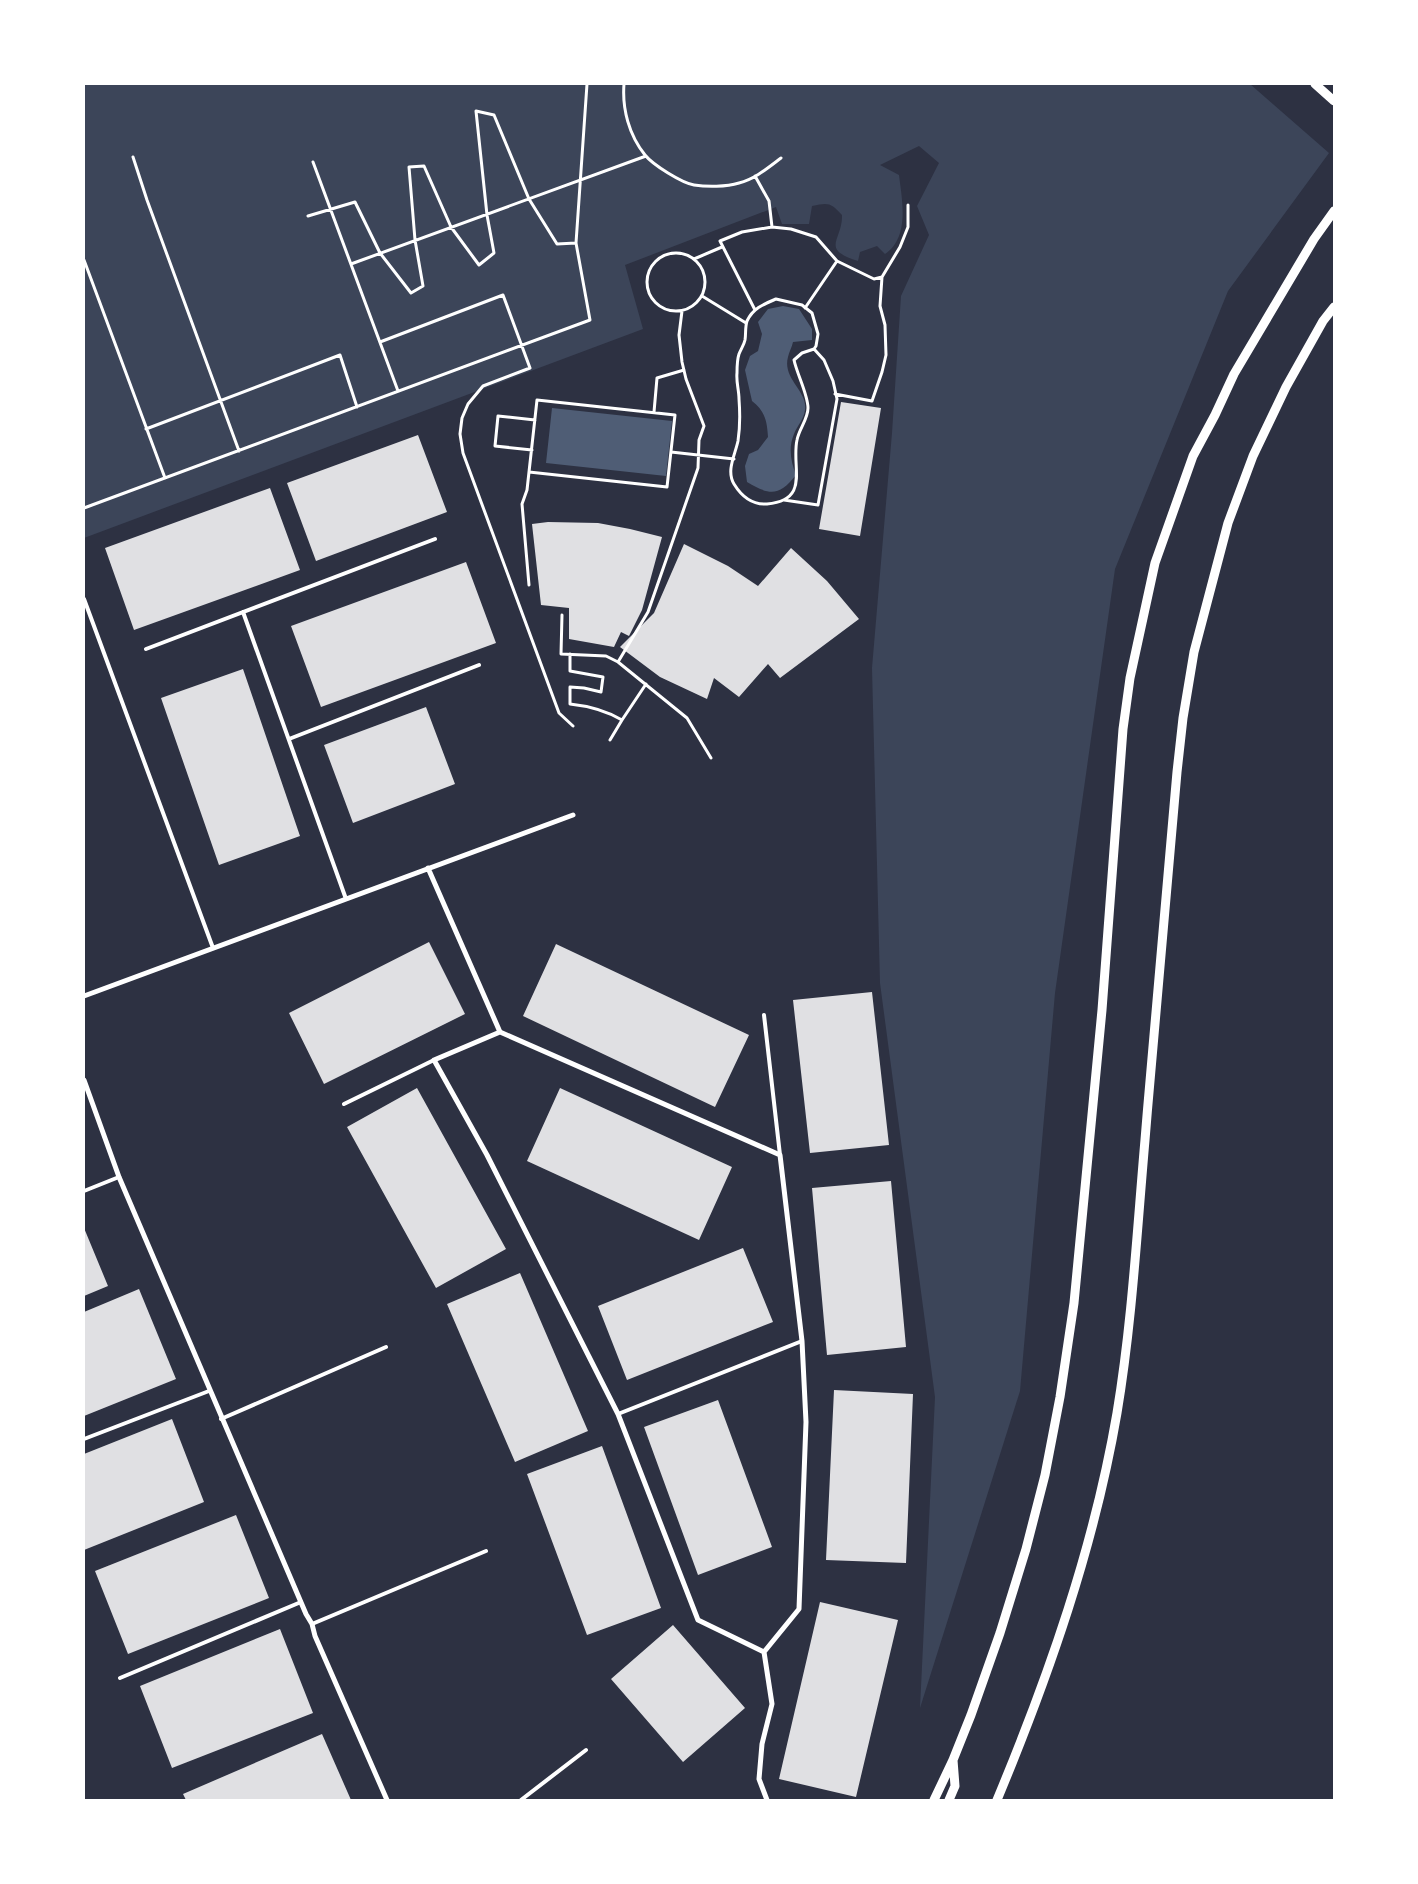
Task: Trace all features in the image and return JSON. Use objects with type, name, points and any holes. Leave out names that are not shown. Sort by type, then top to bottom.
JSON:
[{"type":"street","points":[[1315,84],[1334,101]]},
{"type":"street","points":[[934,1800],[971,1715],[997,1642],[1026,1549],[1045,1475],[1060,1397],[1074,1303],[1102,1010],[1123,729],[1130,678],[1155,563],[1193,456],[1234,374],[1314,239],[1334,211]]},
{"type":"street","points":[[997,1800],[1031,1719],[1062,1631],[1095,1511],[1116,1413],[1132,1286],[1176,782],[1183,718],[1194,652],[1228,523],[1253,456],[1286,387],[1323,321],[1334,307]]},
{"type":"street","points":[[84,996],[573,815]]},
{"type":"street","points":[[428,868],[500,1032],[780,1155],[802,1341],[806,1422],[799,1609],[764,1652],[772,1704],[762,1744],[759,1779],[767,1800]]},
{"type":"street","points":[[500,1032],[434,1060],[487,1155],[618,1414],[698,1620],[764,1652]]},
{"type":"street","points":[[84,1080],[119,1177],[387,1800]]},
{"type":"street","points":[[949,1800],[956,1786],[953,1760]]},
{"type":"lane","points":[[146,649],[435,539]]},
{"type":"lane","points":[[84,598],[213,948]]},
{"type":"lane","points":[[243,612],[346,899]]},
{"type":"lane","points":[[289,739],[479,665]]},
{"type":"lane","points":[[764,1015],[780,1155]]},
{"type":"lane","points":[[344,1104],[434,1060]]},
{"type":"lane","points":[[84,1191],[119,1177]]},
{"type":"lane","points":[[618,1414],[802,1341]]},
{"type":"lane","points":[[222,1419],[386,1347]]},
{"type":"lane","points":[[84,1439],[209,1390]]},
{"type":"lane","points":[[312,1624],[486,1551]]},
{"type":"lane","points":[[120,1678],[301,1602]]},
{"type":"lane","points":[[521,1800],[586,1750]]},
{"type":"path","points":[[84,508],[590,320],[576,243],[587,84]]},
{"type":"path","points":[[624,84],[625,115],[632,132],[646,156],[669,173],[692,184],[720,186],[740,183],[755,176],[781,158]]},
{"type":"path","points":[[308,216],[355,202],[380,253],[411,293],[423,286],[415,240],[409,166],[424,166],[452,227],[479,265],[494,253],[487,214],[476,111],[494,115],[530,199],[557,244],[576,243]]},
{"type":"path","points":[[351,264],[646,156]]},
{"type":"path","points":[[133,157],[239,451]]},
{"type":"path","points":[[314,162],[398,392]]},
{"type":"path","points":[[755,176],[768,201],[772,227]]},
{"type":"path","points":[[836,394],[872,401],[886,355],[886,325],[880,306],[882,277],[900,247],[908,226],[908,205]]},
{"type":"path","points":[[755,310],[720,241],[742,232],[772,227],[791,229],[816,237],[837,261],[874,279],[882,277]]},
{"type":"path","points":[[694,259],[722,247]]},
{"type":"path","points":[[672,253],[682,253],[694,259],[703,272],[705,282],[702,296],[694,306],[682,311],[667,310],[658,306],[648,290],[647,280],[655,262],[662,256],[672,253]]},
{"type":"path","points":[[84,260],[165,478]]},
{"type":"path","points":[[805,308],[837,261]]},
{"type":"path","points":[[380,342],[503,295],[520,346],[530,368],[483,386],[468,404],[462,418],[460,434],[463,453],[559,713],[573,726]]},
{"type":"path","points":[[702,296],[746,323]]},
{"type":"path","points":[[776,298],[802,305],[805,308],[812,313],[818,334],[814,349],[802,353],[794,360],[808,408],[795,450],[798,471],[797,482],[791,496],[776,503],[758,504],[743,497],[732,482],[730,471],[738,439],[739,399],[737,375],[739,356],[745,340],[746,323],[761,305],[776,298]]},
{"type":"path","points":[[618,662],[648,612],[698,468],[699,440],[704,426],[684,370],[679,335],[682,311]]},
{"type":"path","points":[[783,500],[818,505],[836,394],[824,360],[814,349]]},
{"type":"path","points":[[146,429],[340,355],[358,407]]},
{"type":"path","points":[[654,412],[657,378],[684,370]]},
{"type":"path","points":[[529,585],[522,504],[528,490],[535,420],[538,400],[675,415],[667,487],[530,472]]},
{"type":"path","points":[[532,450],[495,446],[498,416],[535,420]]},
{"type":"path","points":[[671,452],[734,459]]},
{"type":"path","points":[[562,615],[561,654],[606,656],[618,662],[687,718],[711,758]]},
{"type":"path","points":[[570,654],[570,671],[603,676],[601,692],[584,688],[570,688],[570,704],[589,706],[608,712],[622,720]]},
{"type":"path","points":[[610,740],[646,684]]},
{"type":"shaded area","points":[[84,84],[1250,84],[1329,153],[1228,291],[1115,569],[1055,993],[1020,1391],[920,1708],[935,1397],[880,983],[872,668],[892,433],[901,296],[929,235],[917,206],[939,163],[919,146],[880,165],[899,175],[902,206],[901,228],[898,238],[893,247],[885,254],[877,246],[860,252],[858,261],[846,257],[839,252],[836,248],[836,243],[842,215],[829,204],[812,206],[809,224],[782,224],[776,207],[625,265],[643,329],[84,538]]},
{"type":"shaded area","points":[[783,306],[799,309],[812,329],[812,340],[793,342],[788,357],[787,365],[789,372],[803,397],[805,410],[791,444],[792,460],[796,475],[784,487],[773,492],[747,482],[745,466],[749,454],[758,450],[768,437],[765,417],[752,401],[745,370],[750,356],[758,351],[762,334],[758,322],[768,309]]},
{"type":"shaded area","points":[[552,408],[672,421],[666,476],[546,463]]},
{"type":"building","points":[[841,402],[881,408],[860,536],[819,529]]},
{"type":"building","points":[[418,435],[447,512],[316,561],[287,483]]},
{"type":"building","points":[[270,488],[300,570],[134,630],[105,548]]},
{"type":"building","points":[[548,522],[598,523],[662,537],[642,610],[629,636],[621,632],[614,647],[569,639],[569,608],[541,605],[532,524]]},
{"type":"building","points":[[684,544],[728,566],[758,586],[791,548],[827,581],[859,619],[780,678],[768,664],[739,697],[714,678],[707,699],[660,677],[620,647],[654,613]]},
{"type":"building","points":[[466,562],[496,643],[321,707],[291,626]]},
{"type":"building","points":[[243,669],[300,836],[219,865],[161,698]]},
{"type":"building","points":[[426,707],[455,784],[353,823],[324,745]]},
{"type":"building","points":[[429,942],[465,1014],[324,1084],[289,1013]]},
{"type":"building","points":[[556,944],[749,1035],[715,1107],[523,1016]]},
{"type":"building","points":[[872,992],[889,1145],[810,1153],[793,1000]]},
{"type":"building","points":[[417,1088],[506,1249],[436,1288],[347,1127]]},
{"type":"building","points":[[560,1088],[732,1167],[699,1240],[527,1161]]},
{"type":"building","points":[[891,1181],[906,1347],[827,1355],[812,1188]]},
{"type":"building","points":[[84,1228],[108,1286],[84,1296]]},
{"type":"building","points":[[743,1248],[773,1322],[627,1380],[598,1306]]},
{"type":"building","points":[[520,1273],[588,1431],[515,1462],[447,1304]]},
{"type":"building","points":[[139,1289],[176,1379],[84,1416],[84,1312]]},
{"type":"building","points":[[834,1390],[913,1394],[906,1563],[826,1560]]},
{"type":"building","points":[[718,1400],[772,1547],[698,1575],[644,1427]]},
{"type":"building","points":[[172,1419],[204,1502],[84,1550],[84,1454]]},
{"type":"building","points":[[602,1446],[661,1608],[587,1635],[527,1474]]},
{"type":"building","points":[[236,1515],[269,1598],[128,1654],[95,1571]]},
{"type":"building","points":[[820,1602],[898,1620],[856,1797],[779,1779]]},
{"type":"building","points":[[673,1625],[745,1708],[683,1762],[611,1679]]},
{"type":"building","points":[[280,1629],[313,1713],[172,1768],[140,1686]]},
{"type":"building","points":[[322,1734],[351,1800],[186,1800],[183,1794]]}]
